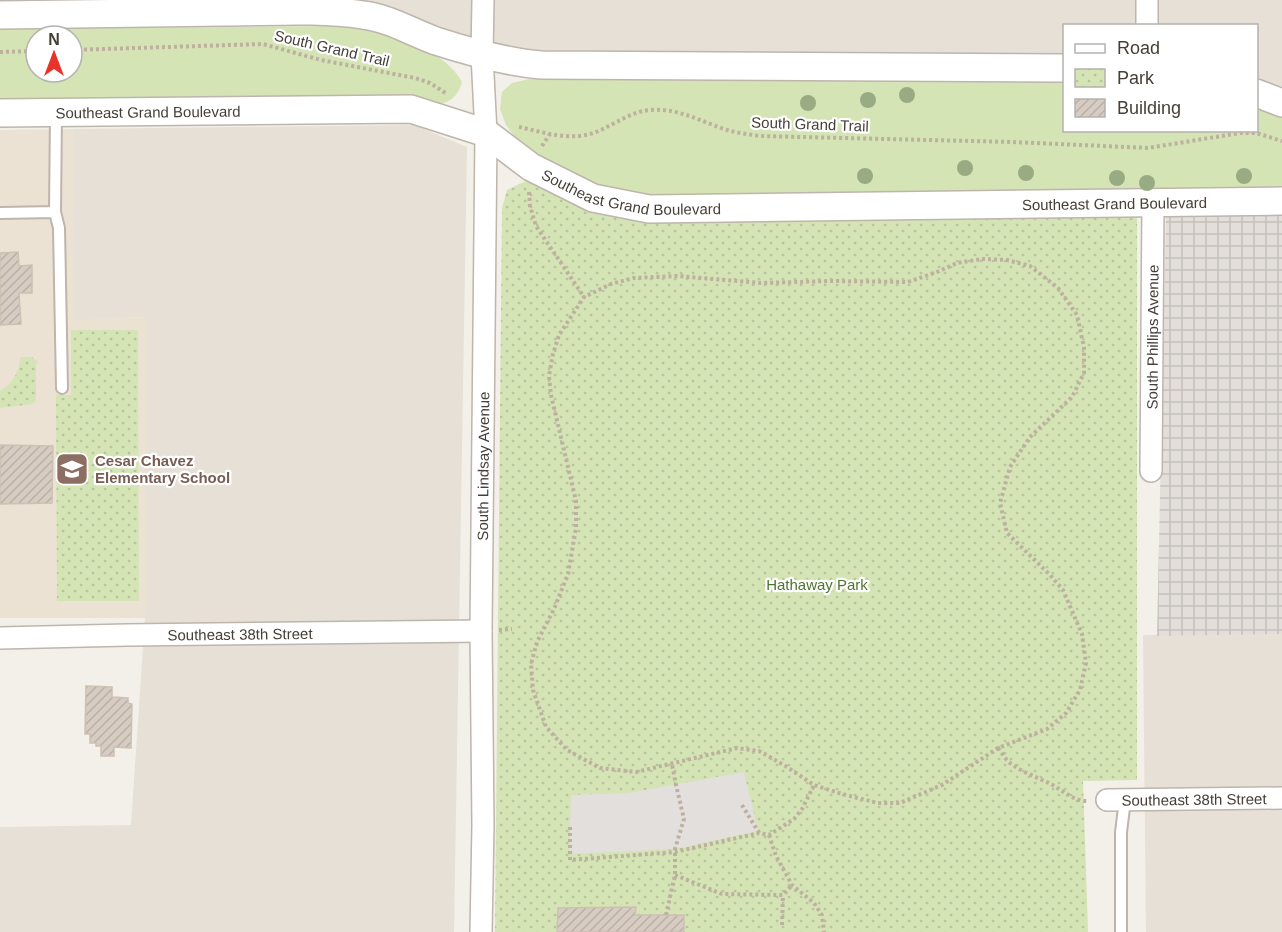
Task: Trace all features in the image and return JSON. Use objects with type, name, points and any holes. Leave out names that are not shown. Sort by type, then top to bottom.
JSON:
[{"type":"street","name":"South Lindsay Avenue","points":[[481,932],[483,825],[481,631],[486,124],[482,55],[483,0]]},
{"type":"street","points":[[1147,0],[1147,24]]},
{"type":"street","points":[[0,15],[251,12],[321,12],[362,15],[384,20],[434,40],[482,55],[512,62],[542,65],[1063,68]]},
{"type":"street","points":[[1258,93],[1282,103]]},
{"type":"street","name":"Southeast Grand Boulevard","points":[[0,113],[411,109],[486,124],[531,167],[593,198],[649,209],[1282,201]]},
{"type":"street","name":"South Phillips Avenue","points":[[1151,471],[1153,203]]},
{"type":"street","name":"Southeast 38th Street","points":[[0,638],[481,631]]},
{"type":"street","name":"Southeast 38th Street","points":[[1116,800],[1282,798]]},
{"type":"lane","points":[[56,112],[55,212],[59,228],[62,388]]},
{"type":"lane","points":[[0,213],[55,212]]},
{"type":"lane","points":[[1116,800],[1121,832],[1121,932]]},
{"type":"path","name":"South Grand Trail","points":[[84,50],[263,44],[321,60],[415,78],[430,83],[453,99]]},
{"type":"path","points":[[0,52],[24,51]]},
{"type":"path","name":"South Grand Trail","points":[[486,124],[506,125],[550,134],[580,136],[595,133],[637,112],[652,110],[674,111],[729,130],[759,136],[1013,142],[1148,148],[1240,133],[1256,133],[1282,141]]},
{"type":"path","points":[[550,134],[531,167],[528,180],[530,206],[536,226],[584,297]]},
{"type":"path","points":[[982,259],[1007,260],[1030,266],[1058,288],[1077,315],[1084,347],[1084,373],[1072,397],[1030,437],[1010,467],[1000,503],[1007,533],[1063,590],[1082,634],[1086,663],[1080,690],[1066,713],[1047,729],[998,748],[942,785],[900,803],[878,803],[814,785],[759,751],[737,748],[636,772],[600,768],[567,750],[546,727],[533,690],[531,664],[537,642],[568,574],[576,528],[576,501],[551,394],[549,376],[559,335],[584,297],[610,284],[634,278],[677,276],[762,283],[908,282],[938,272],[957,262],[982,259]]},
{"type":"path","points":[[998,748],[1009,762],[1026,773],[1052,784],[1070,797],[1085,802],[1116,800]]},
{"type":"path","points":[[666,915],[675,875],[675,849],[684,819],[672,764]]},
{"type":"path","points":[[570,827],[570,860],[675,852],[759,833],[769,835],[794,819],[802,809],[814,785]]},
{"type":"path","points":[[742,806],[759,833]]},
{"type":"path","points":[[769,835],[776,856],[792,885],[814,903],[822,915],[824,932]]},
{"type":"path","points":[[675,875],[722,894],[783,895]]},
{"type":"path","points":[[782,925],[783,895],[792,885]]},
{"type":"shaded area","points":[[354,0],[1282,0],[1282,91],[1258,81],[1258,24],[1063,24],[1063,55],[919,56],[512,49],[436,28]]},
{"type":"shaded area","points":[[414,125],[467,147],[454,932],[0,932],[0,827],[131,825],[145,618],[144,317],[73,321],[73,129]]},
{"type":"shaded area","name":"Cesar Chavez Elementary School","points":[[73,129],[73,320],[145,317],[145,618],[0,618],[0,130]]},
{"type":"shaded area","points":[[1282,213],[1282,634],[1157,636],[1166,214]]},
{"type":"shaded area","points":[[1282,634],[1282,932],[1146,932],[1143,635]]},
{"type":"shaded area","points":[[744,772],[758,831],[675,849],[569,854],[571,795],[628,793]]},
{"type":"green space","points":[[333,26],[361,28],[418,46],[444,61],[462,82],[452,99],[434,105],[0,103],[0,29],[24,29],[24,84],[84,84],[84,28]]},
{"type":"green space","points":[[534,78],[1063,82],[1063,132],[1258,132],[1258,108],[1282,118],[1282,192],[651,197],[591,186],[535,157],[522,146],[506,125],[500,109],[502,92],[512,83]]},
{"type":"green space","name":"Hathaway Park","points":[[528,180],[582,208],[647,220],[1137,217],[1137,780],[1083,781],[1088,932],[495,932],[502,208],[507,190]]},
{"type":"green space","points":[[71,330],[138,330],[139,601],[57,601],[56,395],[71,395]]},
{"type":"green space","points":[[32,357],[38,362],[36,364],[36,400],[32,404],[0,408],[0,391],[14,378],[20,359]]},
{"type":"building","points":[[18,252],[19,266],[32,265],[32,293],[19,293],[21,324],[0,325],[0,253]]},
{"type":"building","name":"Cesar Chavez Elementary School","points":[[0,445],[53,446],[52,503],[0,504]]},
{"type":"building","points":[[86,686],[112,687],[112,697],[128,698],[128,703],[132,704],[131,748],[114,747],[114,756],[101,756],[101,746],[90,743],[90,734],[85,734]]},
{"type":"building","points":[[636,907],[635,915],[684,915],[684,932],[557,932],[558,908]]},
{"type":"place","name":"Cesar Chavez Elementary School","points":[[72,469]]}]
